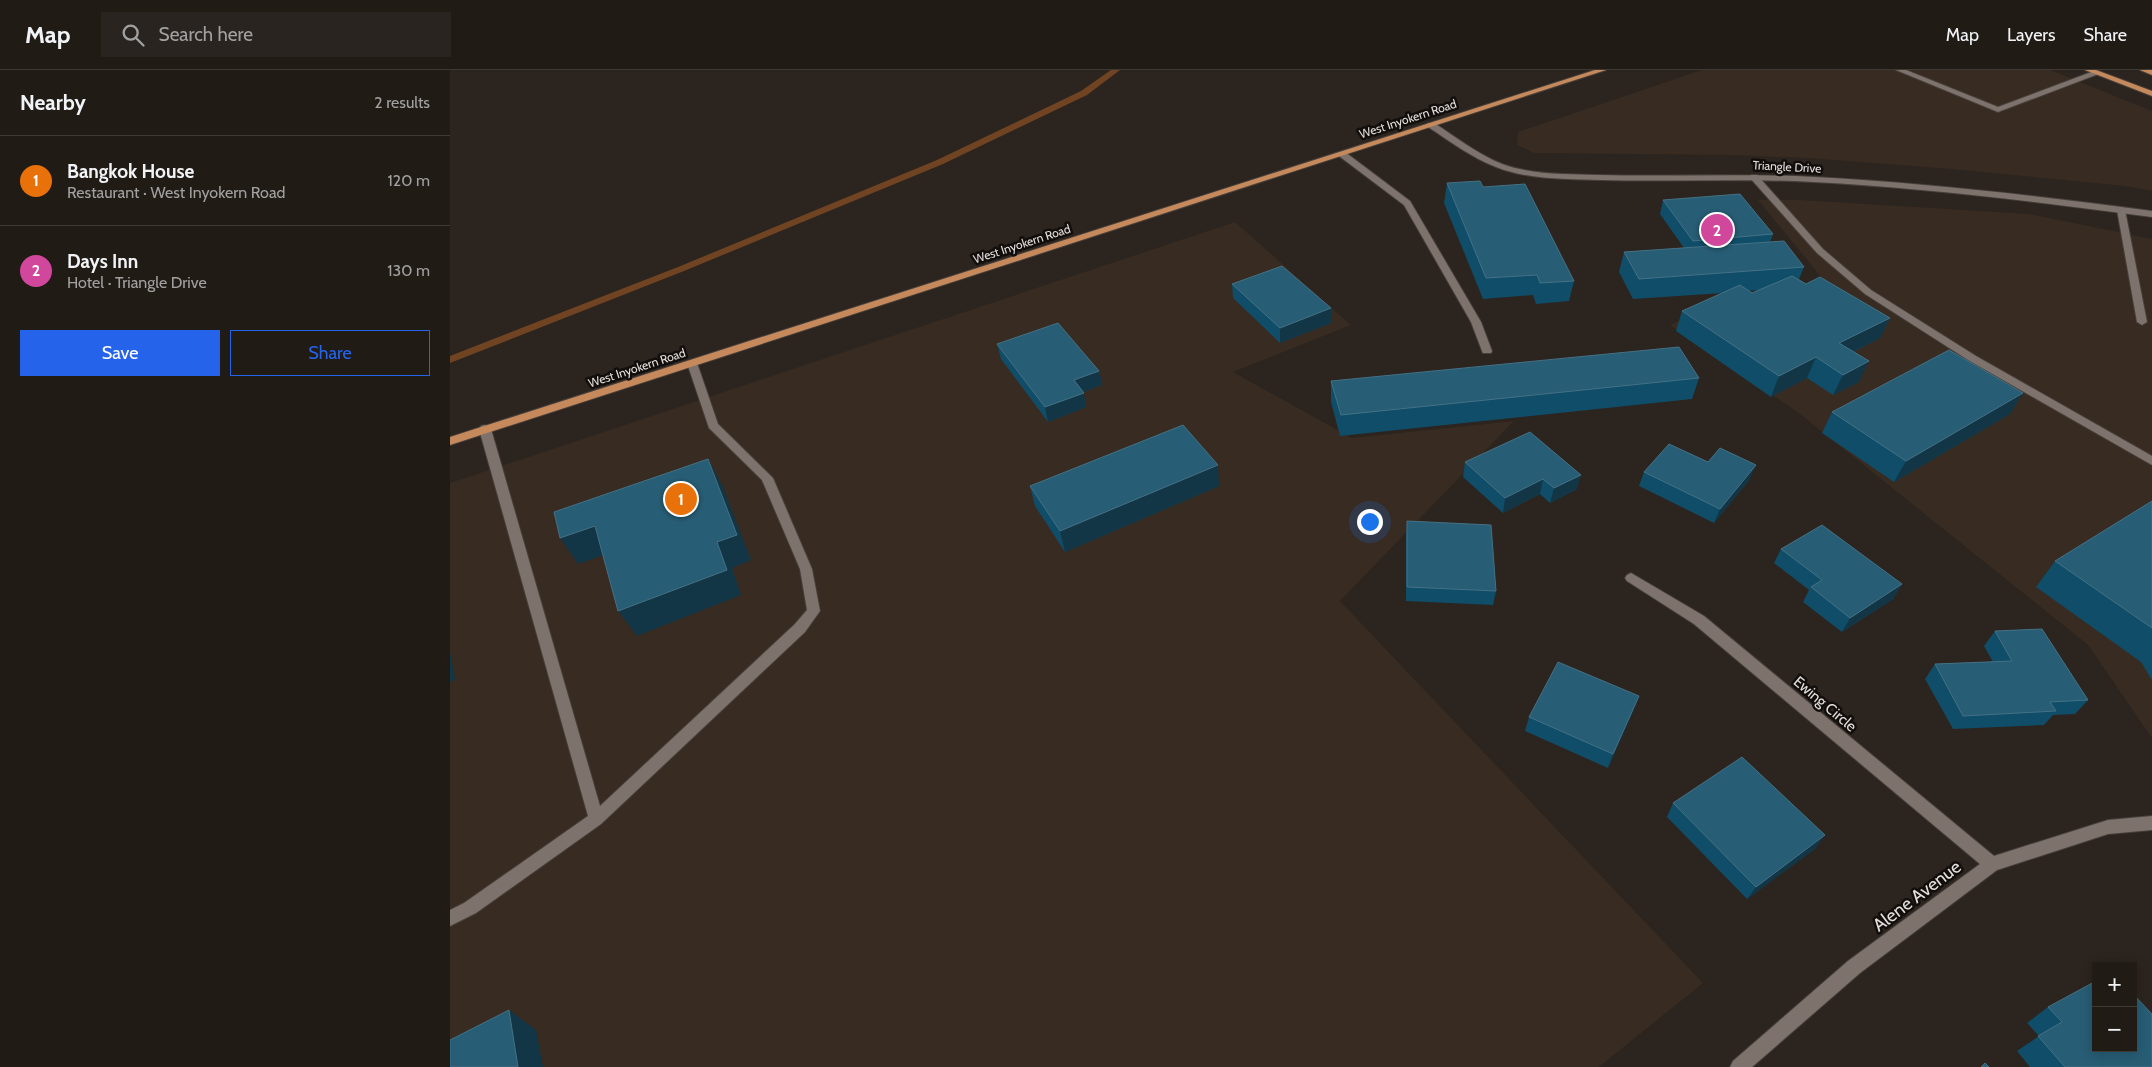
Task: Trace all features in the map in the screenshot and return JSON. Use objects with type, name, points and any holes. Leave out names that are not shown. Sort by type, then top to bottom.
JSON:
[{"type":"main road","name":"West Inyokern Road","points":[[450,441],[1602,70]]},
{"type":"main road","points":[[2089,70],[2152,94]]},
{"type":"main road","points":[[2144,70],[2151,71]]},
{"type":"street","points":[[1900,70],[1998,110],[2097,73]]},
{"type":"street","name":"Triangle Drive","points":[[1431,125],[1486,159],[1509,169],[1525,172],[1562,176],[1754,177],[1896,185],[2027,197],[2152,214]]},
{"type":"street","points":[[1342,154],[1407,203],[1476,322],[1487,351]]},
{"type":"street","points":[[1754,177],[1820,251],[1868,292],[1972,358],[2152,461]]},
{"type":"street","points":[[2121,210],[2142,322]]},
{"type":"street","points":[[450,918],[470,908],[596,819],[800,628],[814,611],[806,569],[767,478],[713,425],[692,363]]},
{"type":"street","points":[[485,429],[596,819]]},
{"type":"street","name":"Ewing Circle","points":[[1630,578],[1700,620],[1992,864]]},
{"type":"street","name":"Alene Avenue","points":[[1739,1067],[1854,967],[1992,864],[2108,827],[2152,823]]},
{"type":"shaded area","points":[[1702,70],[2050,70],[2152,111],[2152,191],[2125,186],[1951,169],[1808,158],[1729,155],[1534,153],[1517,145],[1518,132]]},
{"type":"shaded area","points":[[1758,200],[1801,200],[2029,214],[2152,239],[2152,738],[2088,645],[1800,414],[1670,325],[1703,309],[1826,283]]},
{"type":"shaded area","points":[[1235,222],[1351,325],[1233,372],[1352,438],[1514,421],[1340,601],[1703,983],[1599,1067],[450,1067],[450,483]]},
{"type":"building","points":[[1480,181],[1483,187],[1525,184],[1574,281],[1540,283],[1537,275],[1486,278],[1447,183]]},
{"type":"building","points":[[1740,194],[1773,234],[1693,241],[1663,200]]},
{"type":"building","points":[[1784,241],[1804,267],[1639,279],[1624,252]]},
{"type":"building","points":[[1282,266],[1331,308],[1280,328],[1232,284]]},
{"type":"building","points":[[1792,276],[1806,284],[1820,277],[1890,318],[1839,343],[1869,361],[1843,375],[1816,357],[1779,376],[1682,311],[1740,285],[1752,293]]},
{"type":"building","points":[[1058,323],[1099,371],[1074,380],[1084,393],[1045,407],[997,344]]},
{"type":"building","points":[[1679,347],[1699,378],[1341,415],[1331,381]]},
{"type":"building","points":[[1949,350],[2023,393],[1906,461],[1832,412]]},
{"type":"building","points":[[1183,425],[1218,465],[1060,531],[1030,486]]},
{"type":"building","points":[[1530,432],[1581,475],[1554,488],[1543,479],[1505,498],[1465,462]]},
{"type":"building","points":[[1669,444],[1708,462],[1720,448],[1756,465],[1720,509],[1644,472]]},
{"type":"building","points":[[708,459],[737,535],[717,542],[727,570],[618,611],[595,526],[560,538],[554,512]]},
{"type":"building","points":[[2152,501],[2152,628],[2055,561]]},
{"type":"building","points":[[1407,521],[1491,525],[1496,591],[1407,587]]},
{"type":"building","points":[[1822,525],[1902,584],[1850,618],[1811,587],[1822,580],[1781,549]]},
{"type":"building","points":[[2042,629],[2088,700],[2050,702],[2056,711],[1963,716],[1935,664],[2012,661],[1995,631]]},
{"type":"building","points":[[1558,662],[1639,696],[1613,754],[1529,717]]},
{"type":"building","points":[[1742,757],[1825,835],[1756,887],[1673,803]]},
{"type":"building","points":[[2092,983],[2092,1052],[2137,1052],[2137,998],[2152,1014],[2152,1067],[2065,1067],[2038,1036],[2062,1022],[2048,1007]]},
{"type":"building","points":[[509,1010],[518,1067],[450,1067],[450,1040]]},
{"type":"building","points":[[1985,1063],[1989,1067],[1981,1067]]},
{"type":"waterway","points":[[450,360],[681,269],[940,162],[1084,93],[1116,70]]},
{"type":"place","name":"Days Inn","points":[[1717,230]]},
{"type":"place","name":"Bangkok House","points":[[681,499]]}]
